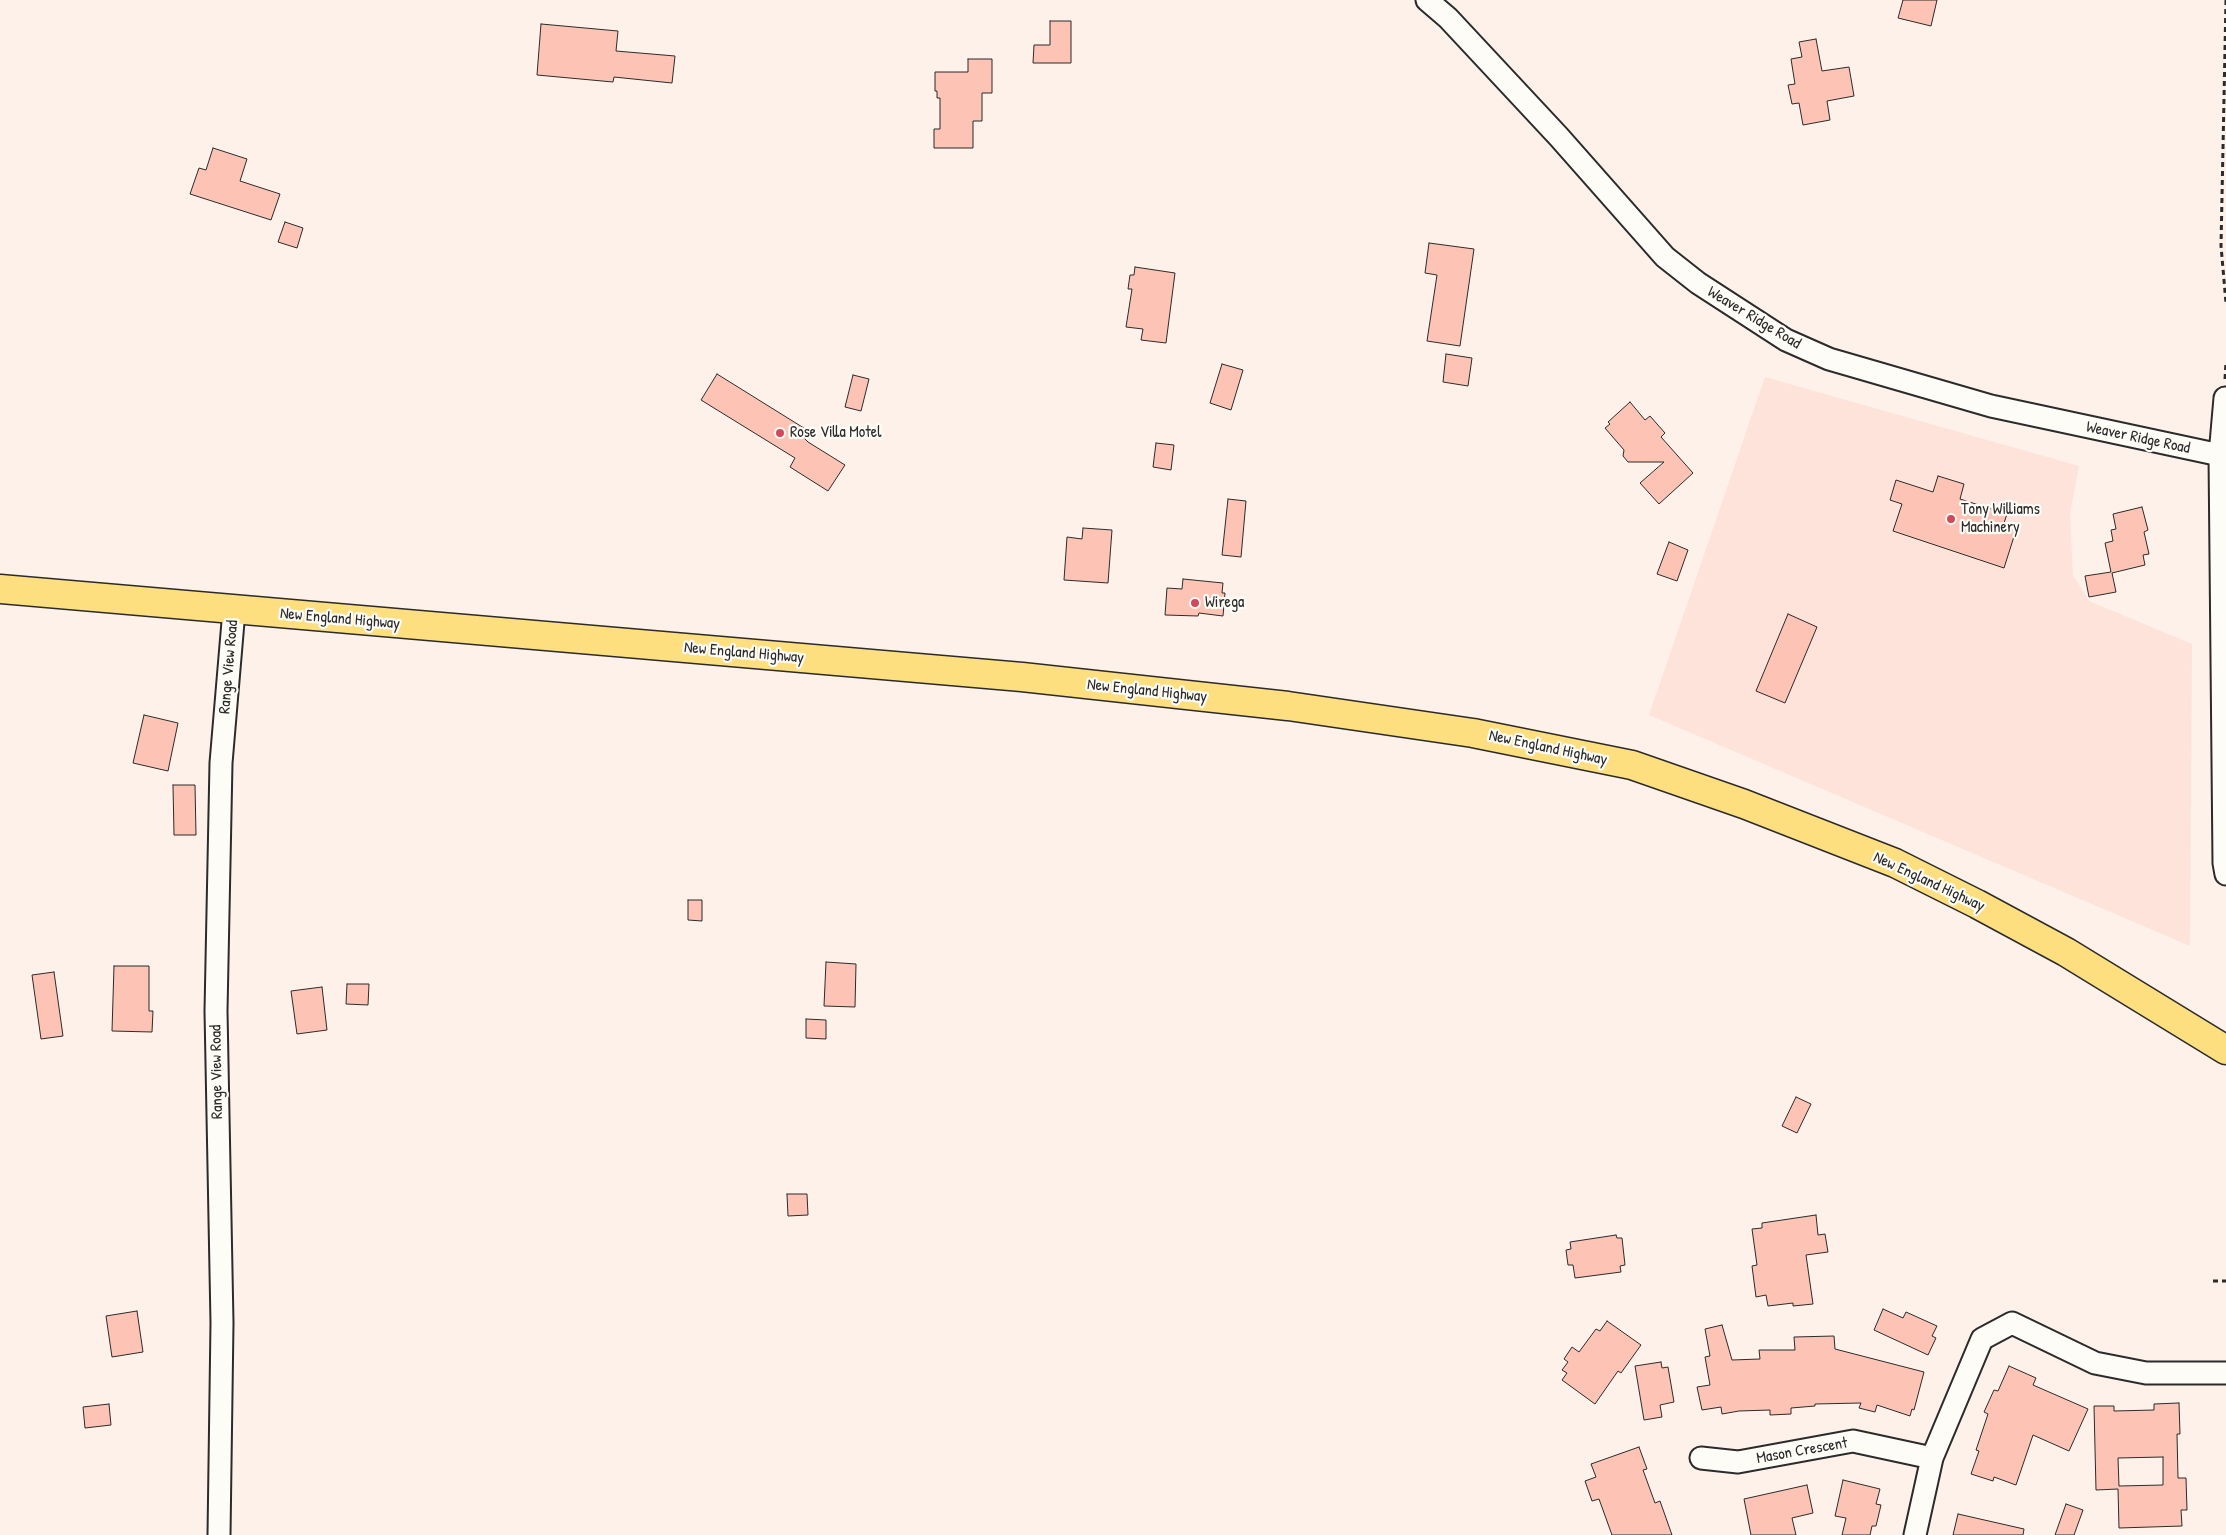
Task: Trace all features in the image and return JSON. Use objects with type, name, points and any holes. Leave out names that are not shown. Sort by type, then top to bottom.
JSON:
[{"type":"highway","name":"New England Highway","points":[[0,589],[1022,677],[1278,705],[1473,733],[1632,766],[1744,804],[1895,863],[2066,952],[2226,1050]]},
{"type":"street","name":"Weaver Ridge Road","points":[[1427,0],[1448,18],[1559,137],[1665,257],[1698,283],[1786,340],[1829,359],[1991,406],[2220,455]]},
{"type":"street","points":[[2224,398],[2220,455],[2224,863],[2226,874]]},
{"type":"street","name":"Range View Road","points":[[219,1535],[222,1322],[216,1011],[221,763],[234,610]]},
{"type":"street","points":[[1915,1535],[1932,1458],[1982,1339],[2012,1323],[2095,1363],[2146,1373],[2226,1373]]},
{"type":"street","name":"Mason Crescent","points":[[1701,1458],[1738,1462],[1853,1441],[1932,1458]]},
{"type":"path","points":[[2226,0],[2221,246],[2226,303]]},
{"type":"path","points":[[2213,1281],[2226,1281]]},
{"type":"shaded area","points":[[1765,377],[2079,466],[2070,514],[2073,575],[2089,601],[2192,644],[2190,946],[1649,715]]},
{"type":"building","points":[[1903,0],[1937,0],[1931,26],[1898,18]]},
{"type":"building","points":[[1050,21],[1071,21],[1071,63],[1033,63],[1034,45],[1050,45]]},
{"type":"building","points":[[541,24],[618,31],[616,51],[675,56],[672,83],[614,77],[613,82],[537,75]]},
{"type":"building","points":[[1816,39],[1822,71],[1849,67],[1854,96],[1827,101],[1830,120],[1803,125],[1799,103],[1792,104],[1788,85],[1795,84],[1791,59],[1802,57],[1799,42]]},
{"type":"building","points":[[968,59],[992,59],[992,93],[982,93],[982,121],[973,121],[973,148],[934,148],[934,129],[940,129],[940,98],[937,98],[937,91],[935,91],[935,72],[968,72]]},
{"type":"building","points":[[213,148],[247,159],[240,181],[280,194],[271,220],[190,194],[199,168],[206,170]]},
{"type":"building","points":[[285,222],[303,228],[297,248],[278,242]]},
{"type":"building","points":[[1429,243],[1474,249],[1460,346],[1427,341],[1437,275],[1425,273]]},
{"type":"building","points":[[1135,267],[1175,273],[1166,343],[1141,340],[1143,329],[1126,327],[1132,289],[1128,289],[1130,275],[1134,275]]},
{"type":"building","points":[[1446,354],[1472,358],[1468,386],[1443,382]]},
{"type":"building","points":[[1222,364],[1243,370],[1231,410],[1210,403]]},
{"type":"building","name":"Rose Villa Motel","points":[[717,374],[807,430],[803,437],[808,442],[845,465],[828,491],[790,467],[795,458],[701,400]]},
{"type":"building","points":[[853,375],[869,379],[861,411],[845,407]]},
{"type":"building","points":[[1630,402],[1645,420],[1650,416],[1665,433],[1661,437],[1693,473],[1659,504],[1640,483],[1664,462],[1628,462],[1623,456],[1624,450],[1605,428],[1610,424],[1608,422]]},
{"type":"building","points":[[1156,443],[1174,445],[1171,470],[1153,467]]},
{"type":"building","name":"Tony Williams Machinery","points":[[1938,476],[1964,484],[1960,499],[2007,514],[2004,523],[2017,527],[2004,568],[1893,531],[1902,504],[1890,500],[1896,480],[1933,492]]},
{"type":"building","points":[[1228,499],[1246,501],[1241,557],[1222,555]]},
{"type":"building","points":[[2142,507],[2148,530],[2144,532],[2149,554],[2143,555],[2145,565],[2112,573],[2116,592],[2089,597],[2085,576],[2111,572],[2105,543],[2113,541],[2111,530],[2116,529],[2113,514]]},
{"type":"building","points":[[1083,528],[1112,530],[1108,583],[1064,580],[1067,537],[1082,539]]},
{"type":"building","points":[[1669,542],[1688,550],[1677,581],[1657,574]]},
{"type":"building","name":"Wirega","points":[[1183,579],[1223,583],[1222,593],[1225,593],[1223,616],[1199,613],[1198,616],[1165,615],[1167,588],[1182,589]]},
{"type":"building","points":[[1788,614],[1817,627],[1785,703],[1756,691]]},
{"type":"building","points":[[144,715],[178,723],[168,771],[133,763]]},
{"type":"building","points":[[173,785],[195,785],[196,835],[174,835]]},
{"type":"building","points":[[688,900],[702,900],[702,921],[688,920]]},
{"type":"building","points":[[826,962],[856,964],[855,1007],[824,1006]]},
{"type":"building","points":[[114,966],[149,966],[149,1011],[153,1011],[152,1032],[112,1031]]},
{"type":"building","points":[[54,972],[63,1036],[41,1039],[32,975]]},
{"type":"building","points":[[347,984],[369,984],[368,1005],[346,1004]]},
{"type":"building","points":[[322,987],[327,1030],[297,1034],[291,991]]},
{"type":"building","points":[[806,1019],[826,1020],[826,1039],[806,1038]]},
{"type":"building","points":[[1796,1097],[1811,1104],[1797,1133],[1782,1126]]},
{"type":"building","points":[[787,1194],[807,1194],[808,1215],[788,1216]]},
{"type":"building","points":[[1816,1215],[1818,1235],[1825,1234],[1828,1252],[1806,1255],[1813,1304],[1793,1306],[1793,1303],[1768,1306],[1766,1295],[1756,1297],[1752,1266],[1757,1265],[1752,1229],[1762,1228],[1762,1223]]},
{"type":"building","points":[[1616,1235],[1617,1238],[1622,1238],[1625,1265],[1620,1266],[1621,1272],[1575,1278],[1573,1265],[1568,1265],[1566,1250],[1571,1249],[1570,1242]]},
{"type":"building","points":[[1883,1309],[1903,1318],[1906,1312],[1937,1326],[1932,1336],[1936,1338],[1928,1355],[1874,1330]]},
{"type":"building","points":[[137,1311],[143,1352],[112,1357],[106,1316]]},
{"type":"building","points":[[1607,1321],[1641,1345],[1621,1373],[1618,1371],[1595,1404],[1562,1380],[1567,1373],[1562,1370],[1568,1362],[1564,1359],[1572,1347],[1579,1352],[1596,1329],[1600,1331]]},
{"type":"building","points":[[1722,1325],[1732,1360],[1760,1359],[1759,1350],[1795,1350],[1794,1337],[1834,1336],[1835,1349],[1924,1372],[1914,1410],[1912,1409],[1910,1416],[1877,1405],[1875,1412],[1859,1408],[1861,1403],[1815,1404],[1815,1406],[1791,1408],[1791,1414],[1770,1415],[1770,1410],[1739,1411],[1722,1414],[1721,1407],[1702,1410],[1697,1387],[1710,1385],[1705,1357],[1710,1356],[1705,1329]]},
{"type":"building","points":[[1661,1362],[1662,1368],[1668,1367],[1674,1402],[1660,1405],[1662,1417],[1644,1420],[1635,1366]]},
{"type":"building","points":[[2009,1366],[2036,1378],[2033,1385],[2088,1409],[2069,1451],[2033,1435],[2016,1485],[1994,1477],[1993,1481],[1971,1474],[1979,1451],[1976,1450],[1988,1414],[1984,1412],[1994,1390],[1998,1391]]},
{"type":"building","points":[[2179,1403],[2180,1434],[2177,1434],[2178,1478],[2186,1478],[2187,1510],[2181,1510],[2182,1526],[2119,1528],[2118,1489],[2096,1490],[2094,1406],[2114,1406],[2114,1411],[2154,1410],[2154,1404]],"holes":[[[2163,1457],[2163,1485],[2119,1486],[2118,1458]]]},
{"type":"building","points":[[109,1404],[111,1425],[85,1428],[83,1407]]},
{"type":"building","points":[[1639,1447],[1647,1469],[1643,1470],[1655,1503],[1660,1501],[1672,1535],[1612,1535],[1599,1499],[1592,1501],[1585,1481],[1596,1477],[1591,1464]]},
{"type":"building","points":[[1843,1480],[1880,1489],[1876,1504],[1881,1505],[1876,1526],[1872,1526],[1870,1535],[1842,1535],[1846,1518],[1835,1516]]},
{"type":"building","points":[[1807,1485],[1813,1513],[1792,1518],[1796,1535],[1751,1535],[1744,1499]]},
{"type":"building","points":[[2066,1504],[2083,1510],[2074,1535],[2055,1535]]},
{"type":"building","points":[[1958,1514],[2024,1529],[2023,1535],[1953,1535]]},
{"type":"place","name":"Rose Villa Motel","points":[[780,433]]},
{"type":"place","name":"Tony Williams Machinery","points":[[1951,519]]},
{"type":"place","name":"Wirega","points":[[1195,603]]}]
